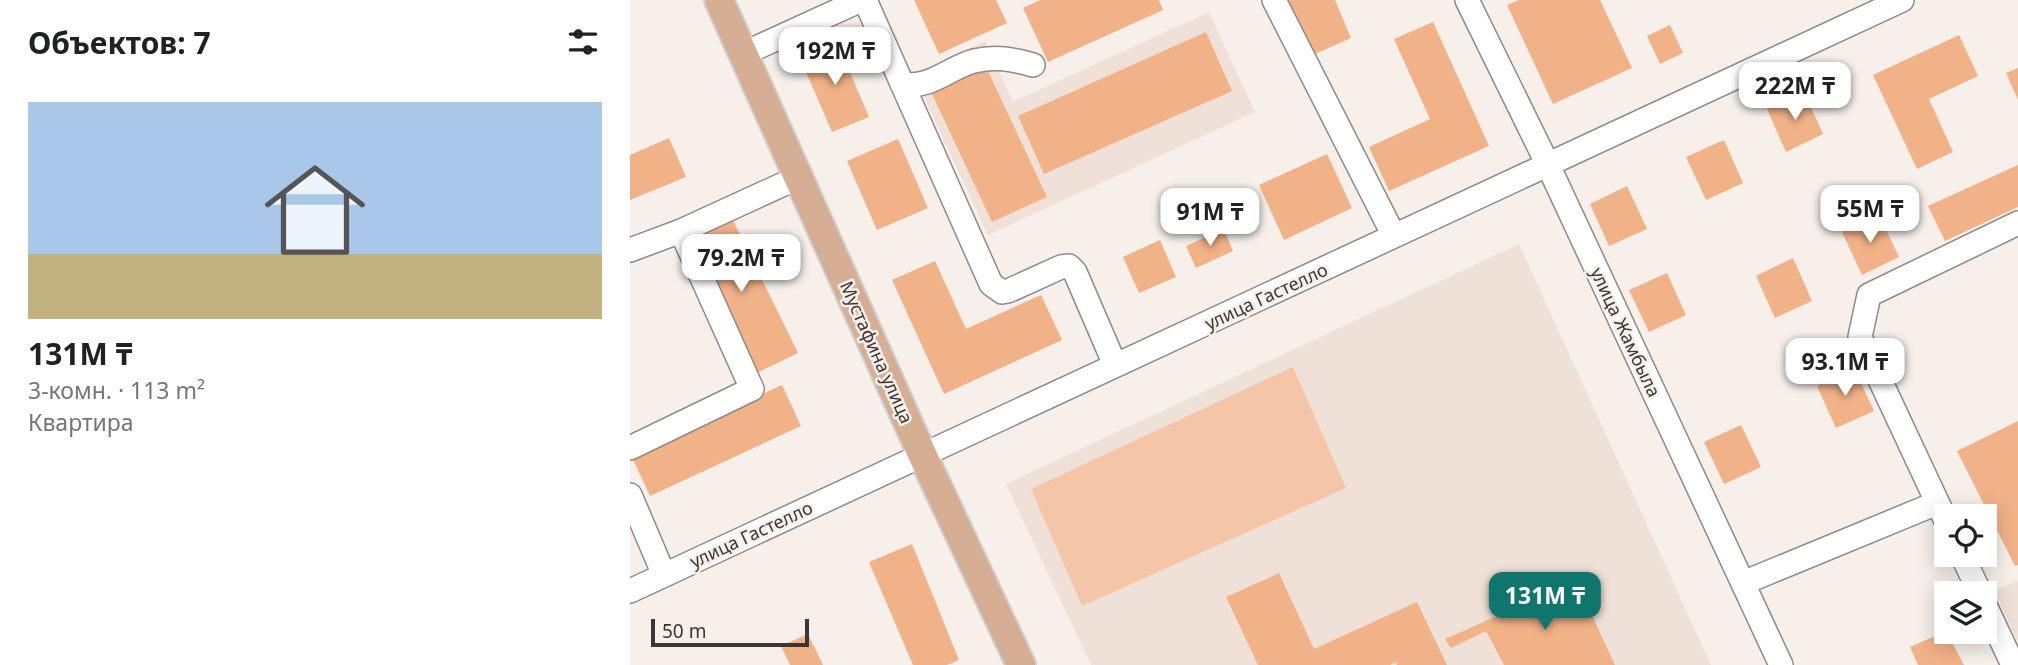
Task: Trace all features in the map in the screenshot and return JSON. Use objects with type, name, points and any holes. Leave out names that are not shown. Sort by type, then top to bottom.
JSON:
[{"type":"main road","name":"Мустафина улица","points":[[719,0],[922,454],[1021,665]]},
{"type":"street","points":[[743,54],[863,0],[991,284],[1002,292],[1008,291],[1061,267],[1069,266],[1075,272],[1115,365]]},
{"type":"street","points":[[1274,0],[1394,236]]},
{"type":"street","name":"улица Жамбыла","points":[[1467,0],[1548,165],[1781,665]]},
{"type":"street","name":"улица Гастелло","points":[[630,591],[1902,0]]},
{"type":"street","points":[[902,84],[925,85],[971,62],[1003,57],[1033,65]]},
{"type":"street","points":[[630,250],[681,231],[799,177]]},
{"type":"street","points":[[1938,504],[1860,337],[1869,295],[2018,223]]},
{"type":"street","points":[[630,448],[752,389],[681,231]]},
{"type":"street","points":[[630,495],[664,575]]},
{"type":"street","points":[[1742,583],[1934,515]]},
{"type":"street","points":[[1997,631],[2013,665]]},
{"type":"shaded area","points":[[1209,12],[1255,112],[988,235],[913,74],[985,41],[1013,102]]},
{"type":"shaded area","points":[[1519,244],[1711,665],[1091,665],[1006,484]]},
{"type":"shaded area","points":[[1293,367],[1346,488],[1082,606],[1031,489]]},
{"type":"shaded area","points":[[2018,581],[2018,643],[1997,595],[1997,589]]},
{"type":"building","points":[[914,0],[996,0],[1007,23],[939,54]]},
{"type":"building","points":[[1040,0],[1159,0],[1163,10],[1048,62],[1023,8]]},
{"type":"building","points":[[1282,0],[1335,0],[1351,38],[1306,58]]},
{"type":"building","points":[[1519,0],[1600,0],[1632,68],[1553,104],[1507,5]]},
{"type":"building","points":[[1433,22],[1489,146],[1389,191],[1369,147],[1430,119],[1394,39]]},
{"type":"building","points":[[1670,25],[1683,53],[1660,64],[1647,36]]},
{"type":"building","points":[[1206,32],[1232,91],[1044,174],[1018,116]]},
{"type":"building","points":[[1959,35],[1978,76],[1929,99],[1953,152],[1917,169],[1873,75]]},
{"type":"building","points":[[837,42],[869,117],[832,132],[800,58]]},
{"type":"building","points":[[986,67],[1047,197],[992,222],[931,92]]},
{"type":"building","points":[[2018,68],[2018,100],[2006,73]]},
{"type":"building","points":[[1804,92],[1823,134],[1786,152],[1767,109]]},
{"type":"building","points":[[669,138],[686,177],[630,200],[630,155]]},
{"type":"building","points":[[898,139],[928,208],[877,230],[847,161]]},
{"type":"building","points":[[1724,140],[1743,183],[1706,200],[1686,157]]},
{"type":"building","points":[[1327,154],[1352,208],[1284,240],[1259,185]]},
{"type":"building","points":[[2018,165],[2018,207],[1945,241],[1928,206]]},
{"type":"building","points":[[1627,186],[1647,229],[1609,246],[1590,204]]},
{"type":"building","points":[[729,212],[798,353],[753,375],[685,233]]},
{"type":"building","points":[[1879,215],[1899,257],[1862,275],[1842,232]]},
{"type":"building","points":[[1224,229],[1233,251],[1196,268],[1186,246]]},
{"type":"building","points":[[1160,240],[1176,277],[1139,293],[1123,257]]},
{"type":"building","points":[[1793,258],[1812,301],[1775,318],[1756,276]]},
{"type":"building","points":[[935,261],[966,329],[1041,295],[1062,340],[944,394],[892,280]]},
{"type":"building","points":[[1667,273],[1686,315],[1649,332],[1629,290]]},
{"type":"building","points":[[1854,368],[1874,411],[1836,428],[1817,386]]},
{"type":"building","points":[[782,385],[801,426],[650,496],[631,455]]},
{"type":"building","points":[[2018,421],[2018,565],[2015,566],[1997,530],[1997,504],[1984,504],[1957,451]]},
{"type":"building","points":[[1741,425],[1761,467],[1724,484],[1704,442]]},
{"type":"building","points":[[912,544],[959,660],[947,665],[913,665],[869,562]]},
{"type":"building","points":[[1279,573],[1314,649],[1417,602],[1447,665],[1397,665],[1396,662],[1390,665],[1258,665],[1226,597]]},
{"type":"building","points":[[1576,581],[1615,665],[1504,665],[1486,631],[1451,648],[1445,639]]},
{"type":"building","points":[[808,634],[823,665],[790,665],[781,646]]},
{"type":"building","points":[[1934,636],[1934,644],[1953,644],[1964,665],[1918,665],[1910,647]]}]
